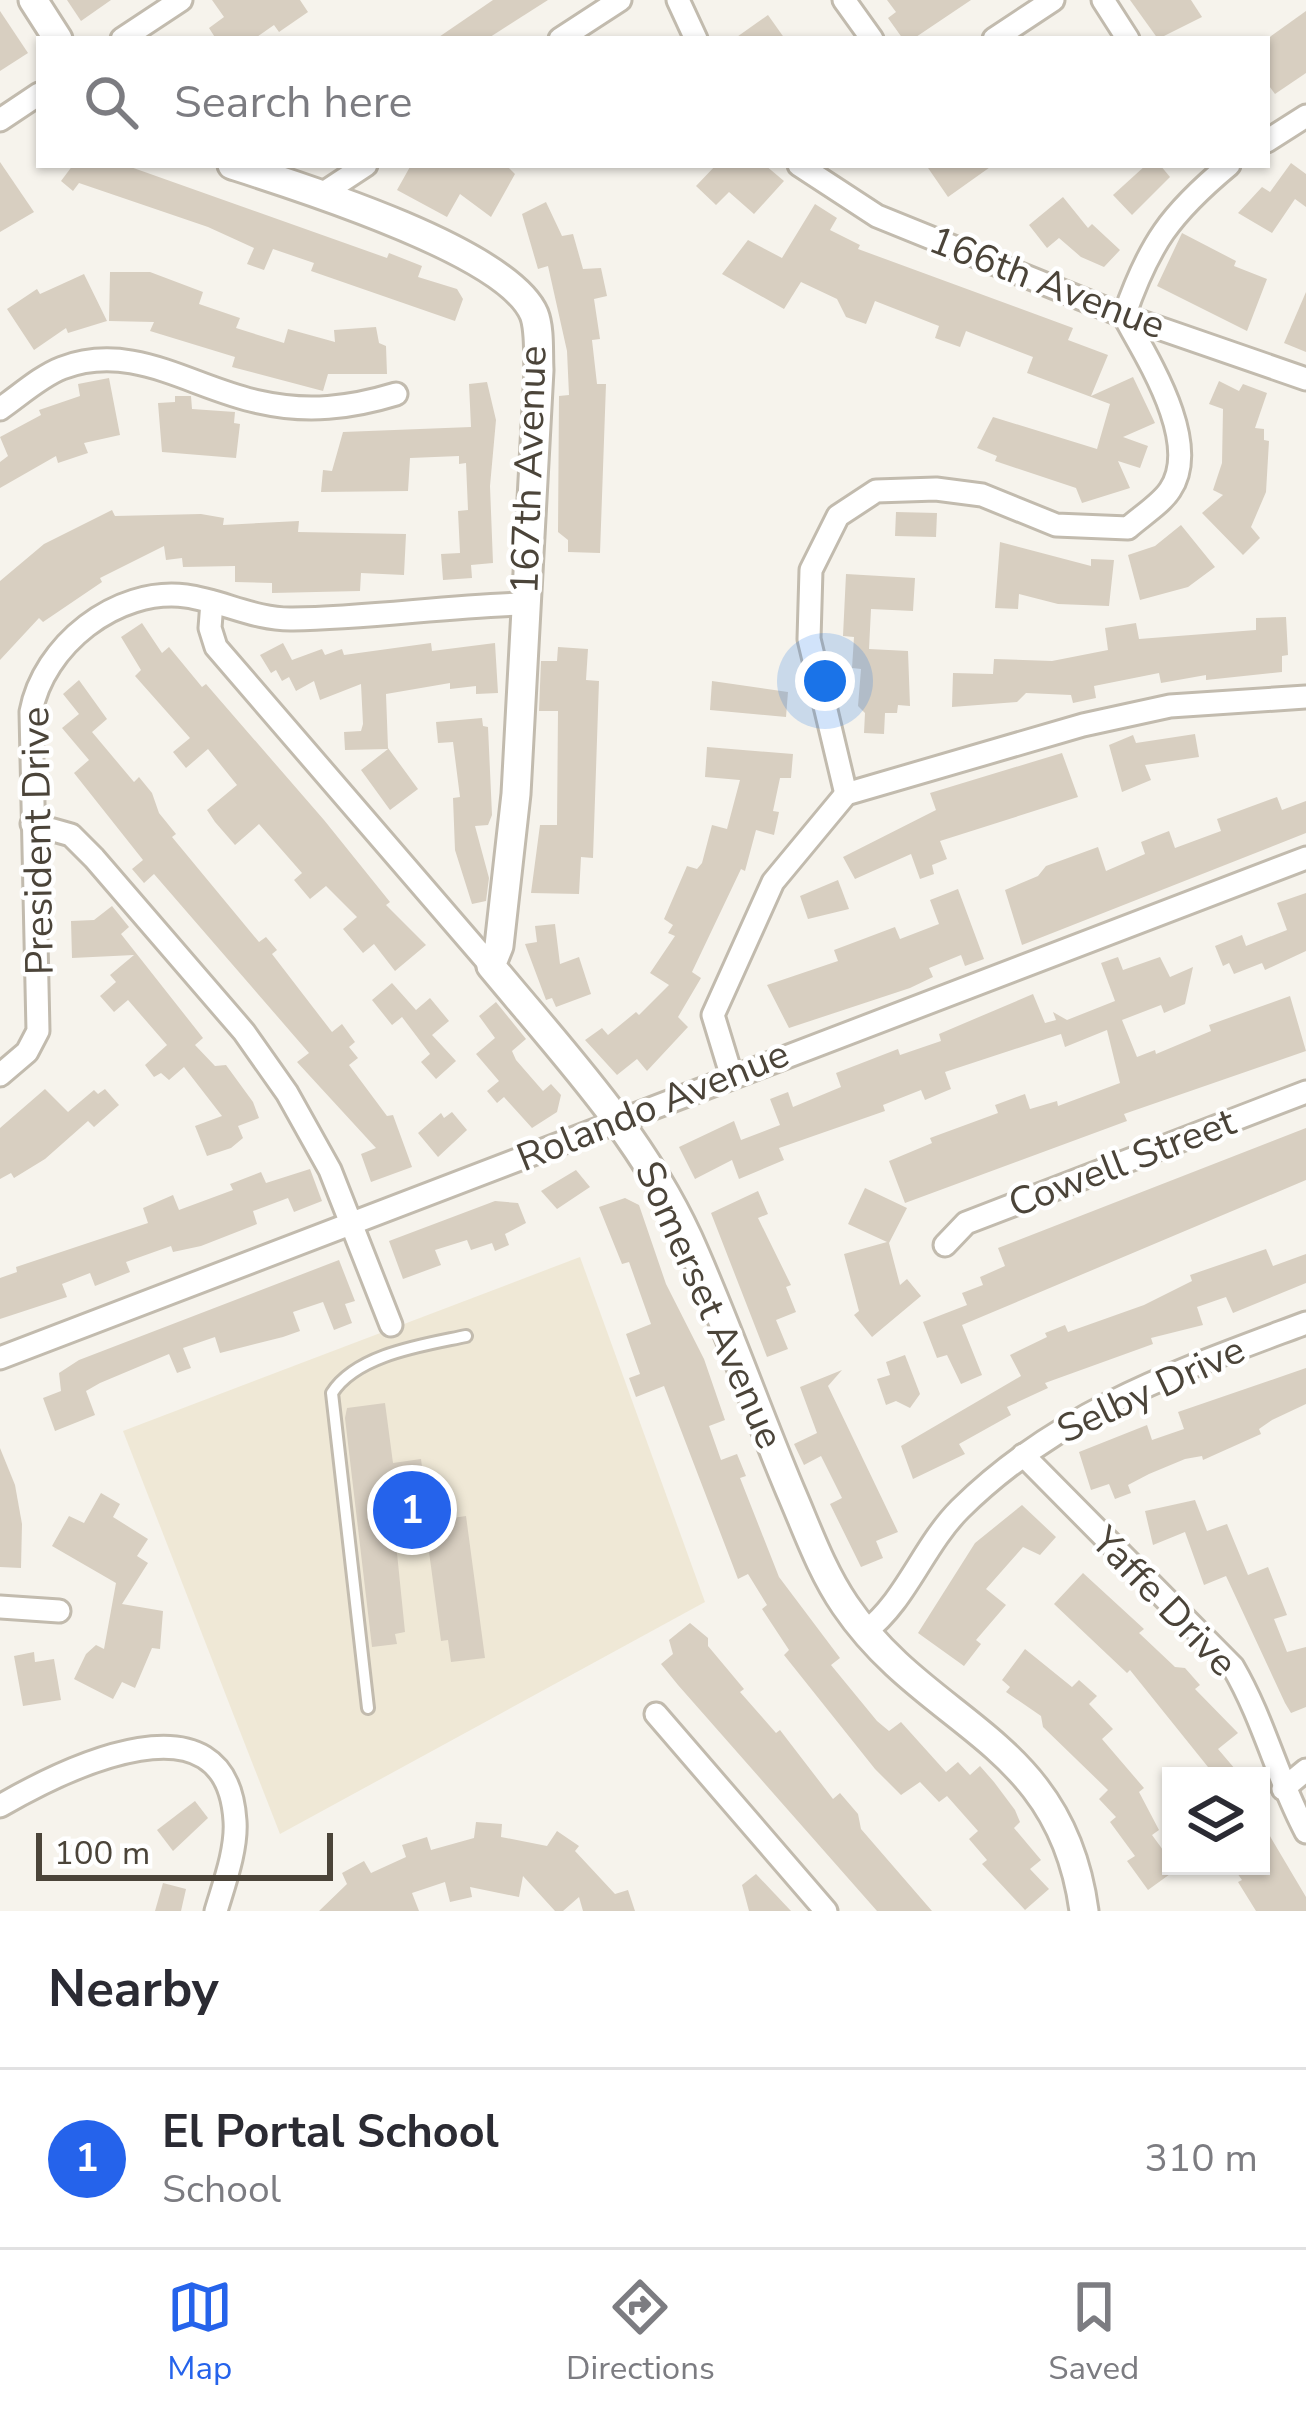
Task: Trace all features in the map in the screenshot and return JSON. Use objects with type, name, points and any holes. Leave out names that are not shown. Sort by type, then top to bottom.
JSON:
[{"type":"street","points":[[33,0],[56,36]]},
{"type":"street","points":[[127,36],[181,0]]},
{"type":"street","points":[[565,36],[620,0]]},
{"type":"street","points":[[678,0],[695,36]]},
{"type":"street","points":[[844,0],[870,36]]},
{"type":"street","points":[[999,36],[1053,0]]},
{"type":"street","points":[[1103,0],[1126,36]]},
{"type":"street","points":[[0,120],[36,96]]},
{"type":"street","points":[[1270,139],[1306,116]]},
{"type":"street","name":"167th Avenue","points":[[241,168],[322,194],[476,260],[515,290],[535,316],[539,370],[516,794],[500,946],[491,966]]},
{"type":"street","points":[[322,194],[361,168]]},
{"type":"street","name":"166th Avenue","points":[[804,168],[877,216],[1124,316],[1306,379]]},
{"type":"street","points":[[846,794],[809,639],[811,570],[838,516],[876,491],[936,489],[982,495],[1056,525],[1128,528],[1172,489],[1180,442],[1160,382],[1124,316],[1160,231],[1217,169]]},
{"type":"street","points":[[0,409],[61,368],[109,359],[148,363],[254,401],[288,407],[357,406],[396,394]]},
{"type":"street","name":"President Drive","points":[[0,1075],[27,1052],[38,1031],[31,712],[40,675],[51,657],[88,626],[143,598],[172,596],[293,620],[524,604]]},
{"type":"street","name":"Somerset Avenue","points":[[212,602],[210,628],[217,647],[621,1121],[651,1165],[690,1243],[817,1555],[865,1632],[993,1740],[1034,1782],[1070,1845],[1084,1911]]},
{"type":"street","points":[[730,1074],[713,1015],[773,882],[846,794],[1083,725],[1170,706],[1306,697]]},
{"type":"street","points":[[32,824],[71,835],[244,1032],[321,1151],[391,1324]]},
{"type":"street","name":"Rolando Avenue","points":[[0,1358],[621,1121],[730,1074],[1306,858]]},
{"type":"street","name":"Cowell Street","points":[[945,1245],[966,1223],[1306,1092]]},
{"type":"street","name":"Selby Drive","points":[[865,1632],[884,1617],[940,1529],[1023,1455],[1090,1408],[1306,1323]]},
{"type":"street","name":"Yaffe Drive","points":[[1023,1455],[1233,1667],[1258,1709],[1283,1789],[1306,1832]]},
{"type":"street","points":[[0,1607],[59,1611]]},
{"type":"street","points":[[656,1714],[826,1911]]},
{"type":"street","points":[[0,1806],[58,1772],[130,1752],[180,1745],[207,1755],[230,1787],[236,1826],[216,1911]]},
{"type":"street","points":[[1283,1789],[1306,1770]]},
{"type":"lane","points":[[391,1324],[403,1350]]},
{"type":"lane","points":[[368,1708],[332,1393],[340,1379],[403,1350],[466,1336]]},
{"type":"shaded area","points":[[580,1257],[705,1602],[280,1834],[123,1431]]},
{"type":"building","points":[[67,0],[111,0],[81,21]]},
{"type":"building","points":[[212,0],[300,0],[308,12],[279,32],[274,25],[258,36],[214,36],[209,28],[224,17]]},
{"type":"building","points":[[493,0],[548,0],[492,36],[440,36]]},
{"type":"building","points":[[887,0],[971,0],[917,36],[901,36],[888,18],[896,12]]},
{"type":"building","points":[[1130,0],[1191,0],[1202,17],[1156,36]]},
{"type":"building","points":[[0,11],[28,53],[0,71]]},
{"type":"building","points":[[1306,11],[1306,73],[1275,94],[1270,87],[1270,37]]},
{"type":"building","points":[[768,15],[783,36],[738,36]]},
{"type":"building","points":[[0,162],[34,212],[0,232]]},
{"type":"building","points":[[1291,163],[1306,174],[1306,207],[1295,199],[1272,233],[1238,213],[1262,187],[1270,192]]},
{"type":"building","points":[[71,168],[133,168],[387,258],[389,253],[422,266],[418,277],[457,289],[463,299],[455,321],[311,271],[314,263],[273,249],[264,270],[247,264],[254,248],[208,227],[79,183],[73,191],[61,181]]},
{"type":"building","points":[[409,168],[509,168],[515,174],[491,217],[460,194],[447,217],[397,190]]},
{"type":"building","points":[[713,168],[769,168],[784,181],[754,214],[729,192],[716,205],[696,186]]},
{"type":"building","points":[[928,168],[989,168],[948,197]]},
{"type":"building","points":[[1143,168],[1162,168],[1170,177],[1132,215],[1113,195]]},
{"type":"building","points":[[1063,197],[1088,228],[1092,224],[1120,250],[1104,267],[1081,257],[1059,238],[1047,248],[1029,225]]},
{"type":"building","points":[[546,202],[562,236],[573,234],[583,269],[601,268],[607,296],[594,299],[600,339],[592,340],[597,384],[606,384],[600,553],[568,552],[568,540],[558,532],[559,396],[569,395],[567,351],[548,266],[538,269],[522,214]]},
{"type":"building","points":[[815,204],[837,218],[830,230],[860,245],[858,249],[1073,328],[1068,340],[1108,355],[1091,396],[1133,377],[1155,423],[1123,437],[1148,446],[1140,468],[1118,461],[1130,488],[1082,503],[1076,488],[995,461],[997,456],[977,448],[993,417],[1097,449],[1110,404],[1027,373],[1033,357],[966,331],[960,347],[935,338],[939,326],[875,301],[866,324],[846,317],[837,299],[801,282],[784,309],[722,274],[748,240],[782,258]]},
{"type":"building","points":[[1182,233],[1236,261],[1234,266],[1267,279],[1247,331],[1157,286]]},
{"type":"building","points":[[110,272],[150,272],[203,292],[199,304],[240,318],[236,328],[284,343],[288,329],[335,342],[334,330],[376,327],[379,343],[386,346],[387,374],[328,374],[323,391],[232,367],[235,357],[150,331],[154,322],[109,321]]},
{"type":"building","points":[[84,274],[107,321],[68,333],[66,328],[34,350],[7,309],[37,289],[40,294]]},
{"type":"building","points":[[1306,292],[1306,352],[1284,343]]},
{"type":"building","points":[[109,378],[120,435],[84,443],[88,453],[58,463],[56,456],[0,488],[0,462],[8,456],[0,437],[41,415],[39,410],[80,396],[78,384]]},
{"type":"building","points":[[1219,381],[1239,391],[1243,384],[1267,393],[1255,428],[1264,429],[1264,440],[1269,441],[1266,492],[1251,527],[1260,538],[1243,555],[1202,513],[1223,495],[1213,490],[1222,463],[1223,409],[1209,404]]},
{"type":"building","points":[[487,382],[496,420],[490,486],[493,563],[471,565],[472,578],[443,580],[441,554],[460,553],[458,511],[468,510],[466,463],[459,464],[459,456],[410,458],[408,491],[321,492],[323,470],[332,471],[343,432],[471,427],[469,384]]},
{"type":"building","points":[[175,396],[191,396],[192,409],[235,412],[234,423],[240,424],[236,458],[162,452],[158,403],[175,402]]},
{"type":"building","points":[[112,510],[115,516],[201,514],[224,518],[223,525],[299,521],[298,532],[406,534],[404,575],[361,573],[360,591],[272,593],[272,583],[235,582],[235,566],[183,567],[182,558],[166,560],[164,546],[100,578],[102,582],[43,622],[39,618],[0,660],[0,581],[44,544]]},
{"type":"building","points":[[896,512],[937,513],[936,537],[895,536]]},
{"type":"building","points":[[1181,525],[1215,567],[1188,587],[1140,600],[1128,555],[1155,546]]},
{"type":"building","points":[[1000,542],[1091,566],[1091,559],[1114,560],[1109,606],[1058,604],[1019,594],[1018,609],[995,608]]},
{"type":"building","points":[[846,574],[915,578],[913,611],[871,609],[869,649],[908,651],[910,706],[898,705],[897,713],[885,713],[884,734],[864,733],[865,713],[858,706],[861,669],[852,668],[854,637],[843,636]]},
{"type":"building","points":[[1286,617],[1288,655],[1282,656],[1282,672],[1206,680],[1206,675],[1161,683],[1159,673],[1094,686],[1096,698],[1073,703],[1071,695],[1026,693],[1017,702],[952,707],[953,673],[993,674],[994,659],[1052,661],[1108,650],[1105,628],[1136,623],[1139,639],[1256,630],[1256,618]]},
{"type":"building","points":[[142,623],[162,653],[169,647],[202,687],[206,684],[324,820],[390,902],[386,905],[426,945],[395,971],[374,944],[363,953],[343,929],[357,917],[326,886],[310,899],[294,880],[302,873],[259,824],[235,845],[215,822],[207,810],[237,785],[208,749],[186,768],[173,752],[190,738],[135,676],[141,670],[121,637]]},
{"type":"building","points":[[283,643],[292,660],[322,649],[325,655],[342,649],[344,655],[431,643],[432,651],[495,643],[498,693],[476,694],[476,686],[450,689],[450,683],[386,694],[388,748],[418,789],[390,810],[361,770],[388,749],[345,750],[344,732],[361,731],[363,724],[361,684],[320,700],[314,681],[296,691],[289,677],[282,681],[276,670],[271,673],[260,655]]},
{"type":"building","points":[[558,647],[588,649],[586,680],[599,681],[593,858],[581,857],[579,894],[531,893],[540,825],[557,825],[558,711],[539,711],[541,661],[557,661]]},
{"type":"building","points":[[79,680],[107,719],[92,732],[134,782],[139,777],[152,793],[159,813],[176,834],[172,837],[259,942],[266,937],[277,950],[272,954],[332,1032],[342,1024],[355,1042],[349,1047],[358,1058],[349,1065],[387,1116],[393,1115],[412,1167],[371,1182],[361,1154],[376,1148],[297,1062],[309,1053],[154,874],[144,883],[132,869],[143,860],[74,773],[89,760],[62,728],[79,714],[63,694]]},
{"type":"building","points":[[712,681],[788,692],[786,717],[710,710]]},
{"type":"building","points":[[482,718],[483,726],[488,727],[492,815],[488,825],[475,826],[489,878],[486,901],[472,904],[455,850],[453,798],[460,797],[453,742],[438,743],[436,722]]},
{"type":"building","points":[[1195,734],[1199,757],[1145,765],[1151,780],[1122,792],[1109,745],[1133,735],[1136,743]]},
{"type":"building","points":[[707,747],[793,754],[791,778],[780,778],[774,835],[756,830],[745,871],[741,869],[692,972],[701,978],[678,1017],[688,1027],[647,1071],[637,1059],[617,1075],[585,1040],[602,1028],[608,1035],[636,1012],[639,1015],[669,985],[650,973],[675,936],[668,933],[673,925],[664,919],[687,866],[697,869],[702,863],[712,825],[727,829],[740,780],[705,777]]},
{"type":"building","points":[[1062,753],[1078,797],[940,841],[947,859],[932,865],[934,874],[920,879],[911,854],[855,879],[843,857],[936,810],[930,793]]},
{"type":"building","points":[[1277,797],[1282,810],[1306,801],[1306,833],[1022,945],[1005,890],[1038,876],[1046,866],[1098,847],[1106,871],[1145,854],[1141,842],[1169,831],[1175,848],[1221,831],[1217,819]]},
{"type":"building","points":[[838,880],[849,909],[808,919],[800,896]]},
{"type":"building","points":[[958,889],[984,959],[965,966],[961,955],[929,968],[933,977],[910,988],[789,1028],[767,985],[838,961],[834,950],[895,927],[900,939],[939,924],[930,900]]},
{"type":"building","points":[[1306,893],[1306,951],[1265,970],[1262,963],[1234,974],[1229,963],[1223,966],[1215,946],[1242,935],[1246,946],[1287,930],[1277,903]]},
{"type":"building","points":[[112,906],[129,927],[121,934],[203,1038],[195,1045],[215,1066],[226,1065],[253,1102],[259,1118],[238,1126],[243,1138],[231,1148],[207,1156],[195,1126],[222,1116],[184,1067],[169,1080],[161,1073],[154,1077],[145,1065],[167,1045],[128,1000],[114,1012],[100,996],[116,982],[110,975],[134,955],[72,958],[71,921],[94,920]]},
{"type":"building","points":[[555,924],[560,964],[579,957],[591,994],[556,1007],[552,998],[546,1000],[525,944],[537,942],[535,926]]},
{"type":"building","points":[[1118,957],[1123,970],[1160,957],[1170,977],[1193,967],[1185,1004],[1164,1013],[1161,1005],[1122,1020],[1137,1057],[1155,1050],[1156,1054],[1211,1031],[1209,1025],[1290,996],[1306,1051],[1124,1114],[1127,1121],[905,1203],[889,1161],[932,1143],[930,1138],[998,1113],[995,1105],[1025,1094],[1030,1109],[1057,1101],[1058,1106],[1120,1083],[1107,1030],[1065,1047],[1061,1034],[945,1072],[951,1089],[925,1100],[921,1090],[883,1105],[885,1111],[779,1148],[784,1160],[739,1179],[732,1160],[695,1179],[679,1147],[734,1121],[741,1140],[780,1125],[770,1099],[788,1092],[793,1107],[841,1087],[836,1073],[898,1049],[900,1055],[941,1041],[939,1034],[1033,994],[1045,1023],[1056,1020],[1053,1012],[1067,1020],[1115,1001],[1101,963]]},
{"type":"building","points":[[392,983],[416,1010],[430,998],[449,1021],[432,1035],[456,1061],[436,1079],[421,1062],[430,1054],[402,1017],[392,1025],[372,1000]]},
{"type":"building","points":[[496,1002],[526,1039],[512,1051],[516,1060],[543,1091],[551,1084],[561,1095],[557,1112],[532,1128],[504,1097],[497,1103],[487,1091],[499,1081],[476,1054],[495,1038],[479,1016]]},
{"type":"building","points":[[45,1089],[68,1112],[94,1090],[98,1094],[105,1089],[119,1105],[94,1127],[88,1121],[45,1159],[14,1178],[11,1173],[0,1179],[0,1128]]},
{"type":"building","points":[[452,1112],[467,1130],[438,1157],[418,1133],[441,1113],[444,1118]]},
{"type":"building","points":[[1306,1128],[1306,1180],[962,1325],[982,1375],[961,1384],[947,1355],[937,1358],[923,1322],[967,1305],[962,1293],[983,1285],[980,1277],[1005,1266],[998,1248]]},
{"type":"building","points":[[310,1169],[322,1201],[294,1212],[288,1198],[253,1211],[257,1224],[201,1246],[173,1252],[171,1246],[126,1262],[130,1272],[95,1286],[90,1273],[62,1284],[67,1297],[0,1319],[0,1278],[17,1272],[16,1267],[148,1223],[143,1208],[173,1195],[179,1210],[233,1190],[230,1184],[261,1172],[266,1183]]},
{"type":"building","points":[[576,1170],[590,1187],[557,1209],[541,1191]]},
{"type":"building","points":[[865,1188],[907,1208],[889,1243],[900,1285],[907,1279],[921,1296],[872,1337],[854,1315],[859,1311],[844,1254],[887,1242],[848,1224]]},
{"type":"building","points":[[758,1191],[768,1214],[758,1218],[791,1285],[786,1287],[796,1312],[776,1320],[788,1349],[767,1357],[711,1213]]},
{"type":"building","points":[[625,1198],[639,1205],[666,1284],[704,1359],[725,1420],[709,1426],[721,1460],[737,1454],[746,1476],[740,1478],[779,1577],[840,1658],[831,1665],[877,1721],[889,1731],[901,1722],[946,1772],[958,1762],[970,1775],[980,1766],[1015,1810],[1020,1822],[1014,1828],[1041,1860],[1030,1869],[1049,1889],[1025,1910],[982,1864],[987,1860],[969,1839],[978,1831],[947,1796],[939,1802],[920,1782],[901,1795],[875,1769],[784,1655],[789,1650],[762,1609],[767,1605],[748,1574],[738,1579],[664,1386],[636,1397],[629,1378],[640,1374],[626,1334],[651,1324],[629,1262],[622,1264],[599,1207]]},
{"type":"building","points":[[495,1201],[518,1203],[526,1223],[505,1234],[509,1245],[495,1251],[492,1243],[471,1250],[467,1240],[435,1250],[441,1265],[403,1279],[389,1241]]},
{"type":"building","points":[[1266,1249],[1273,1266],[1306,1254],[1306,1283],[1233,1313],[1226,1297],[1197,1307],[1203,1325],[1151,1338],[1153,1344],[1045,1383],[1048,1388],[1007,1407],[1011,1415],[959,1444],[965,1454],[913,1479],[901,1446],[1021,1376],[1010,1355],[1047,1337],[1045,1333],[1065,1325],[1068,1332],[1144,1305],[1192,1281],[1190,1275]]},
{"type":"building","points":[[339,1260],[355,1301],[345,1304],[352,1323],[334,1330],[323,1302],[293,1312],[300,1331],[283,1337],[220,1353],[215,1337],[183,1348],[191,1368],[177,1373],[169,1354],[100,1383],[86,1391],[95,1415],[55,1431],[43,1398],[61,1391],[59,1373],[79,1360]]},
{"type":"building","points":[[905,1355],[920,1394],[910,1408],[896,1401],[886,1405],[877,1379],[890,1375],[886,1362]]},
{"type":"building","points":[[1306,1368],[1306,1404],[1272,1420],[1259,1429],[1261,1434],[1203,1460],[1202,1456],[1185,1459],[1149,1474],[1128,1485],[1131,1493],[1115,1499],[1109,1484],[1091,1490],[1079,1452],[1147,1425],[1152,1440],[1184,1429],[1178,1412]]},
{"type":"building","points":[[842,1370],[828,1386],[898,1532],[876,1541],[883,1558],[861,1567],[830,1504],[842,1498],[821,1456],[804,1465],[794,1444],[817,1433],[800,1387]]},
{"type":"building","points":[[385,1403],[393,1463],[421,1459],[424,1482],[415,1483],[417,1501],[392,1504],[405,1632],[395,1634],[397,1644],[372,1647],[345,1418],[347,1408]]},
{"type":"building","points":[[0,1448],[15,1485],[22,1524],[21,1568],[0,1567]]},
{"type":"building","points":[[101,1493],[120,1504],[113,1517],[148,1539],[137,1556],[148,1563],[122,1604],[163,1611],[160,1649],[152,1648],[135,1688],[122,1682],[113,1699],[74,1679],[86,1654],[96,1645],[104,1649],[116,1583],[52,1546],[69,1516],[84,1523]]},
{"type":"building","points":[[1195,1500],[1207,1531],[1227,1524],[1248,1575],[1268,1567],[1287,1615],[1274,1619],[1287,1652],[1306,1647],[1306,1707],[1291,1713],[1226,1576],[1204,1585],[1185,1532],[1153,1545],[1145,1511]]},
{"type":"building","points":[[1022,1505],[1056,1537],[1040,1555],[1023,1547],[986,1589],[1006,1605],[976,1640],[981,1644],[964,1666],[918,1633],[975,1543]]},
{"type":"building","points":[[466,1516],[485,1658],[451,1662],[448,1640],[441,1641],[425,1522]]},
{"type":"building","points":[[1083,1573],[1144,1629],[1139,1633],[1175,1667],[1185,1668],[1200,1685],[1195,1689],[1238,1733],[1218,1749],[1233,1767],[1208,1767],[1130,1670],[1127,1673],[1054,1604]]},
{"type":"building","points":[[690,1623],[708,1638],[708,1646],[744,1689],[740,1692],[776,1733],[780,1730],[833,1799],[840,1793],[858,1814],[861,1829],[932,1911],[877,1911],[678,1685],[661,1664],[673,1654],[669,1640]]},
{"type":"building","points":[[1025,1649],[1072,1687],[1079,1680],[1097,1696],[1089,1704],[1113,1729],[1102,1739],[1144,1788],[1139,1792],[1159,1830],[1152,1835],[1162,1849],[1162,1875],[1169,1875],[1148,1890],[1127,1861],[1135,1856],[1110,1822],[1116,1817],[1099,1799],[1108,1790],[1043,1727],[1041,1716],[1006,1692],[1010,1687],[1002,1680]]},
{"type":"building","points":[[34,1652],[35,1662],[54,1659],[61,1700],[23,1706],[14,1656]]},
{"type":"building","points":[[195,1801],[208,1818],[173,1851],[157,1830]]},
{"type":"building","points":[[476,1822],[502,1824],[501,1837],[547,1846],[557,1831],[579,1846],[575,1851],[615,1894],[628,1890],[635,1911],[583,1911],[579,1897],[563,1911],[555,1911],[523,1876],[519,1897],[470,1887],[472,1897],[450,1902],[445,1882],[412,1893],[419,1911],[319,1911],[347,1884],[342,1873],[364,1861],[371,1873],[406,1857],[402,1845],[427,1837],[431,1850],[474,1838]]},
{"type":"building","points":[[1270,1836],[1306,1897],[1306,1911],[1256,1911],[1238,1882],[1242,1880],[1238,1875],[1270,1875]]},
{"type":"building","points":[[756,1874],[791,1911],[749,1911],[742,1885]]},
{"type":"building","points":[[163,1883],[186,1889],[181,1911],[155,1911]]},
{"type":"place","name":"El Portal School","points":[[412,1510]]}]
